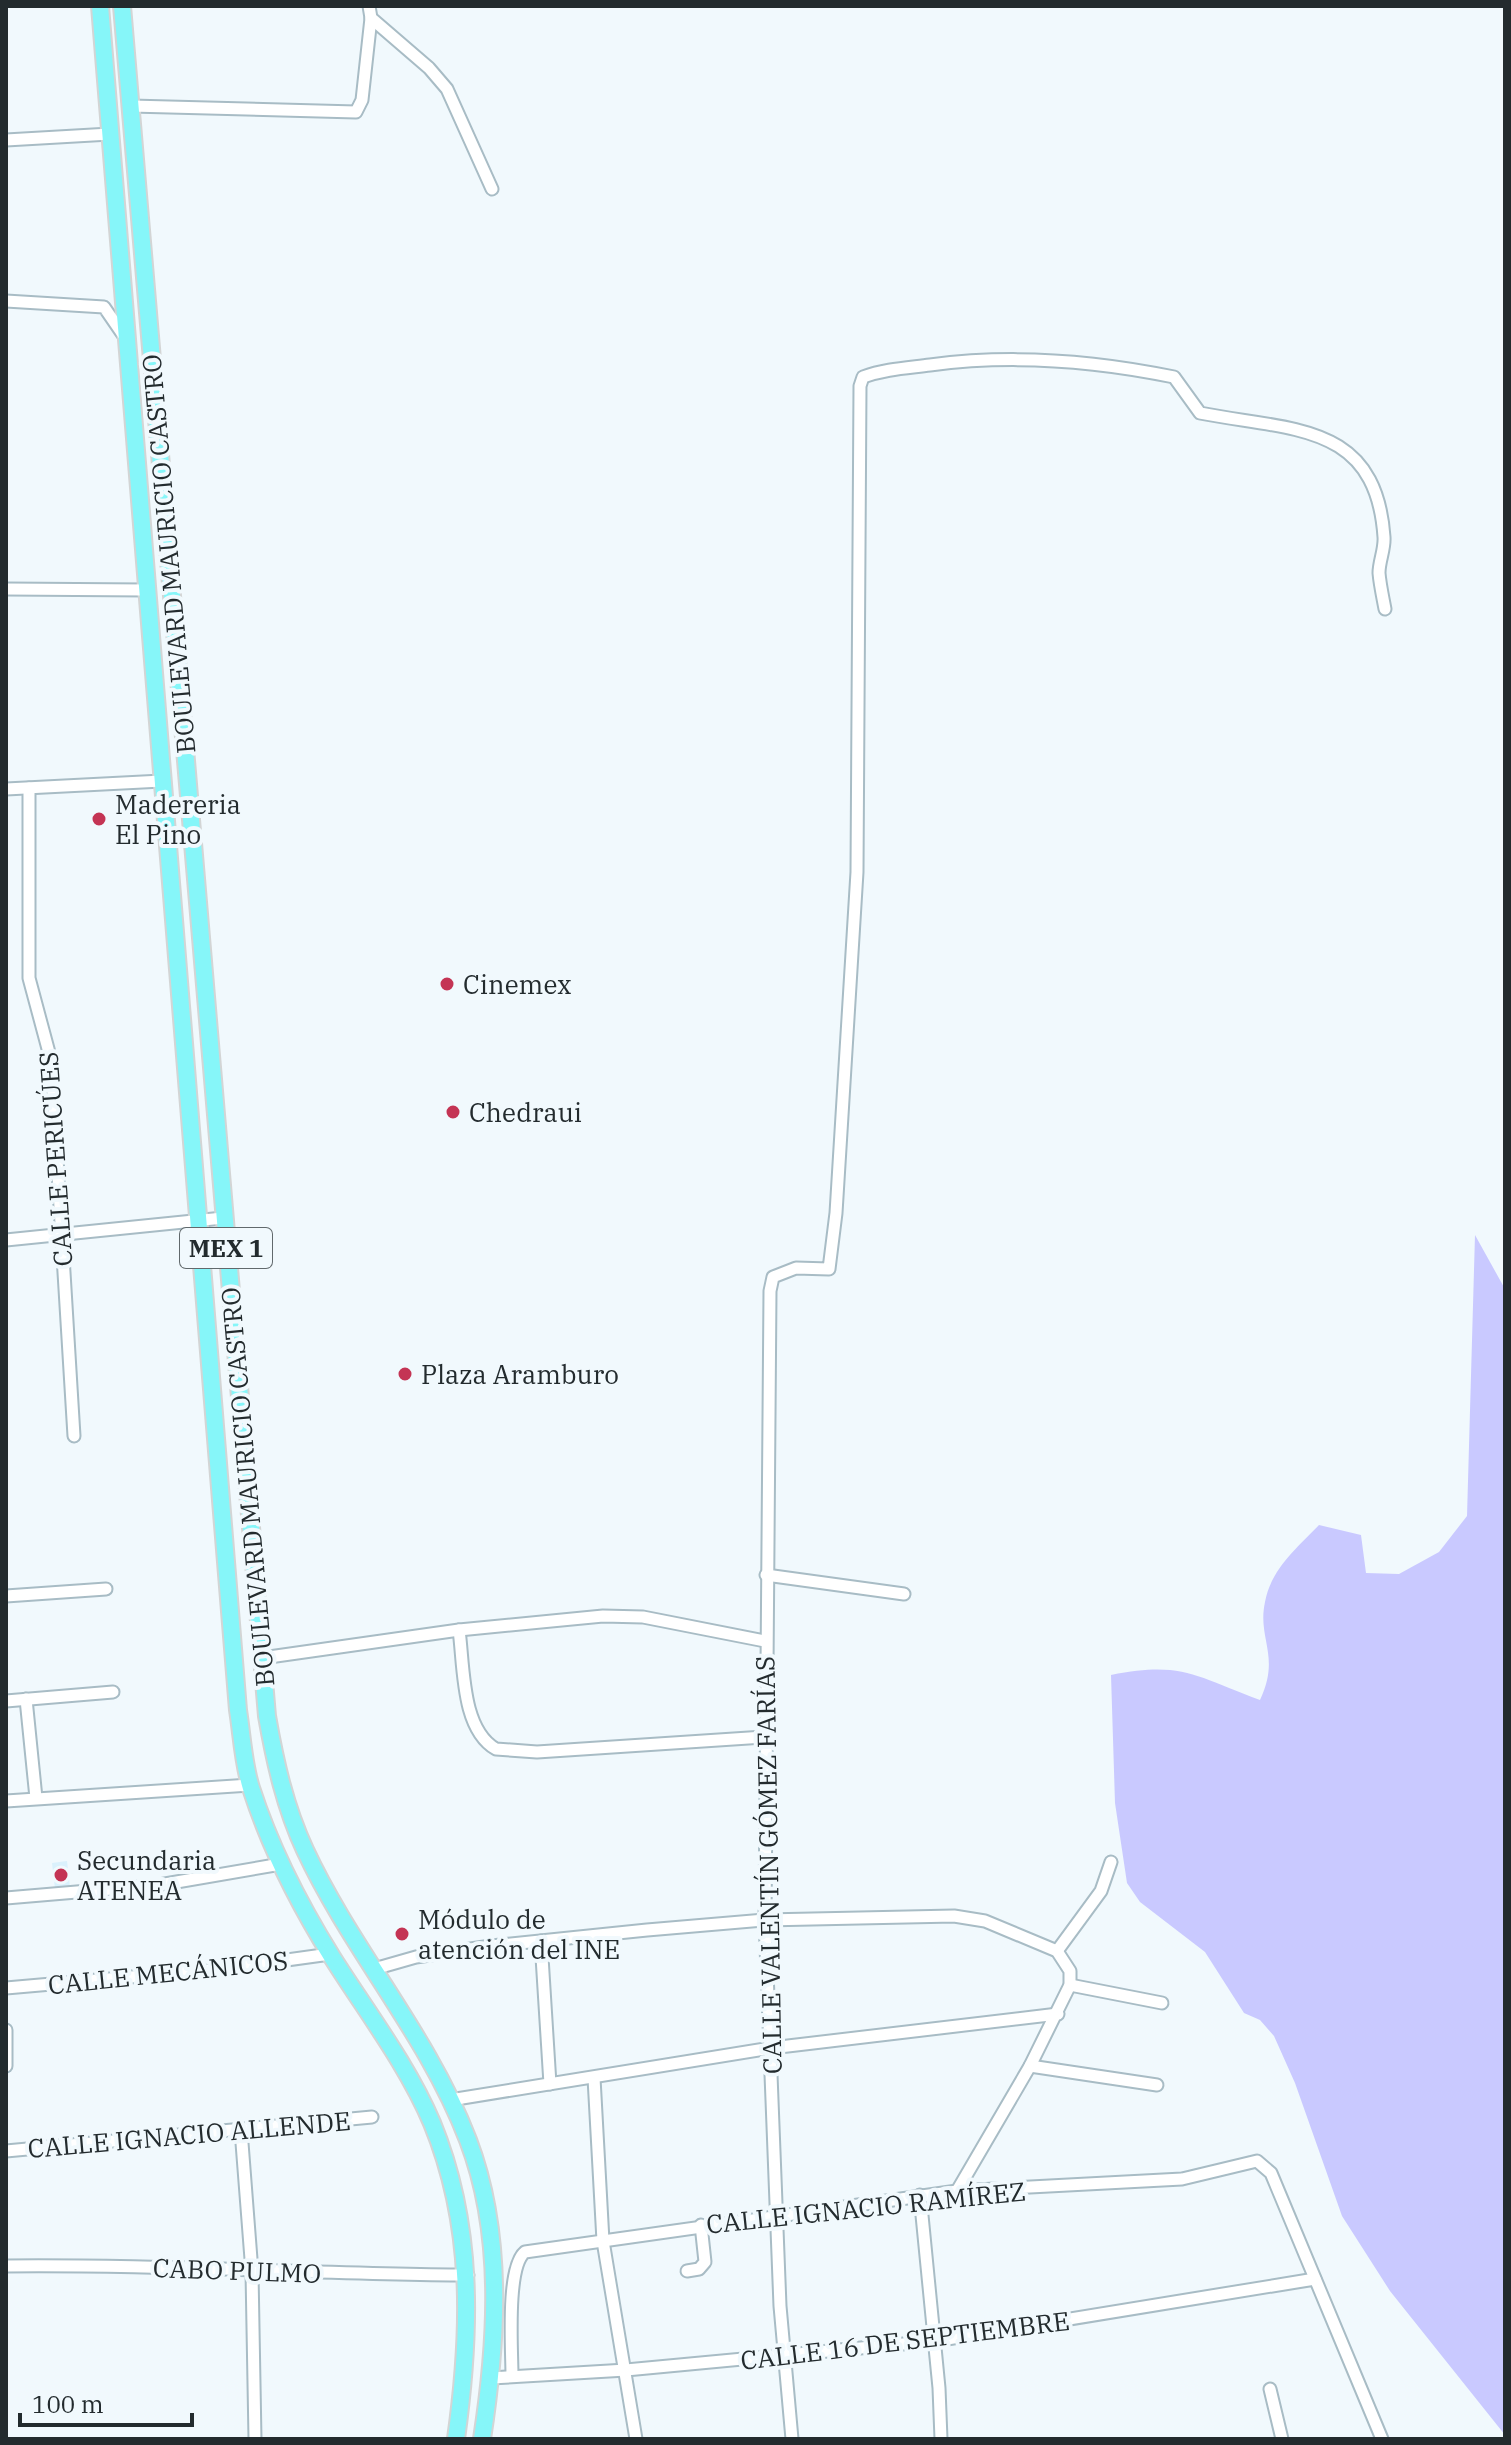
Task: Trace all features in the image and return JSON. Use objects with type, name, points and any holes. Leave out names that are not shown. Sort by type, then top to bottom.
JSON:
[{"type":"main road","name":"BOULEVARD MAURICIO CASTRO","points":[[100,6],[238,1710],[250,1785],[281,1864],[330,1954],[402,2067],[431,2122],[461,2222],[468,2275],[468,2331],[456,2439]]},
{"type":"main road","name":"BOULEVARD MAURICIO CASTRO","points":[[122,6],[223,1218],[262,1658],[277,1770],[289,1811],[335,1907],[406,2019],[468,2140],[489,2224],[494,2317],[491,2378],[482,2439]]},
{"type":"main road","points":[[226,1564],[238,1591],[258,1609]]},
{"type":"street","points":[[131,106],[356,112],[362,100],[370,12]]},
{"type":"street","points":[[370,12],[447,89],[492,189]]},
{"type":"street","points":[[6,140],[110,134]]},
{"type":"street","points":[[6,301],[104,307],[126,339]]},
{"type":"street","name":"CALLE VALENTÍN GÓMEZ FARÍAS","points":[[792,2439],[775,2215],[765,1920],[764,1737],[770,1291],[773,1277],[787,1269],[829,1269],[836,1213],[857,872],[857,498],[860,386],[863,377],[879,371],[949,362],[1029,357],[1119,366],[1174,377],[1200,413],[1328,439],[1355,456],[1375,489],[1385,539],[1379,571],[1385,609]]},
{"type":"street","points":[[6,589],[146,590]]},
{"type":"street","points":[[6,789],[162,781]]},
{"type":"street","name":"CALLE PERICÚES","points":[[29,788],[29,978],[51,1054],[59,1235],[74,1436]]},
{"type":"street","points":[[6,1240],[223,1218]]},
{"type":"street","points":[[766,1575],[904,1594]]},
{"type":"street","points":[[6,1596],[106,1589]]},
{"type":"street","points":[[262,1658],[459,1630],[626,1616],[765,1641]]},
{"type":"street","points":[[459,1630],[468,1701],[477,1729],[488,1745],[508,1752],[764,1737]]},
{"type":"street","points":[[6,1689],[6,1701],[113,1692]]},
{"type":"street","points":[[26,1699],[36,1798]]},
{"type":"street","points":[[6,1801],[250,1785]]},
{"type":"street","points":[[1057,1951],[1101,1891],[1111,1862]]},
{"type":"street","points":[[6,1898],[159,1885],[281,1864]]},
{"type":"street","points":[[374,1969],[416,1957],[541,1941],[765,1920],[966,1917],[1012,1930],[1057,1951],[1070,1971],[1070,1985],[1030,2066],[957,2191]]},
{"type":"street","points":[[541,1941],[550,2084]]},
{"type":"street","name":"CALLE MECÁNICOS","points":[[6,1988],[222,1969],[330,1954]]},
{"type":"street","points":[[1070,1985],[1162,2003]]},
{"type":"street","points":[[450,2100],[771,2048],[1058,2014]]},
{"type":"street","points":[[6,2030],[6,2066]]},
{"type":"street","points":[[1030,2066],[1157,2085]]},
{"type":"street","points":[[594,2078],[603,2241],[636,2439]]},
{"type":"street","name":"CALLE IGNACIO ALLENDE","points":[[6,2151],[372,2117]]},
{"type":"street","points":[[241,2130],[252,2272],[255,2439]]},
{"type":"street","name":"CALLE IGNACIO RAMÍREZ","points":[[512,2376],[514,2276],[520,2256],[525,2252],[920,2195],[1158,2182],[1253,2161],[1261,2162],[1271,2173],[1315,2279]]},
{"type":"street","points":[[920,2195],[935,2341],[941,2439]]},
{"type":"street","points":[[687,2271],[699,2269],[705,2262],[701,2225]]},
{"type":"street","name":"CABO PULMO","points":[[6,2266],[94,2265],[252,2272],[468,2275]]},
{"type":"street","points":[[1315,2279],[1382,2439]]},
{"type":"street","name":"CALLE 16 DE SEPTIEMBRE","points":[[491,2378],[784,2357],[935,2341],[1315,2279]]},
{"type":"street","points":[[1270,2389],[1282,2439]]},
{"type":"shaded area","name":"Secundaria ATENEA","points":[[67,1861],[70,1887],[55,1889],[52,1863]]},
{"type":"water","points":[[1475,1235],[1505,1289],[1505,2435],[1390,2291],[1342,2216],[1295,2083],[1274,2036],[1260,2020],[1244,2013],[1205,1952],[1140,1902],[1127,1883],[1115,1803],[1111,1675],[1172,1670],[1203,1678],[1260,1700],[1269,1671],[1263,1615],[1268,1590],[1286,1560],[1319,1525],[1361,1535],[1366,1573],[1399,1574],[1439,1552],[1467,1516]]},
{"type":"place","name":"Madereria El Pino","points":[[99,819]]},
{"type":"place","name":"Cinemex","points":[[447,984]]},
{"type":"place","name":"Chedraui","points":[[453,1112]]},
{"type":"place","name":"Plaza Aramburo","points":[[405,1374]]},
{"type":"place","name":"Secundaria ATENEA","points":[[61,1875]]},
{"type":"place","name":"Módulo de atención del INE","points":[[402,1934]]}]
